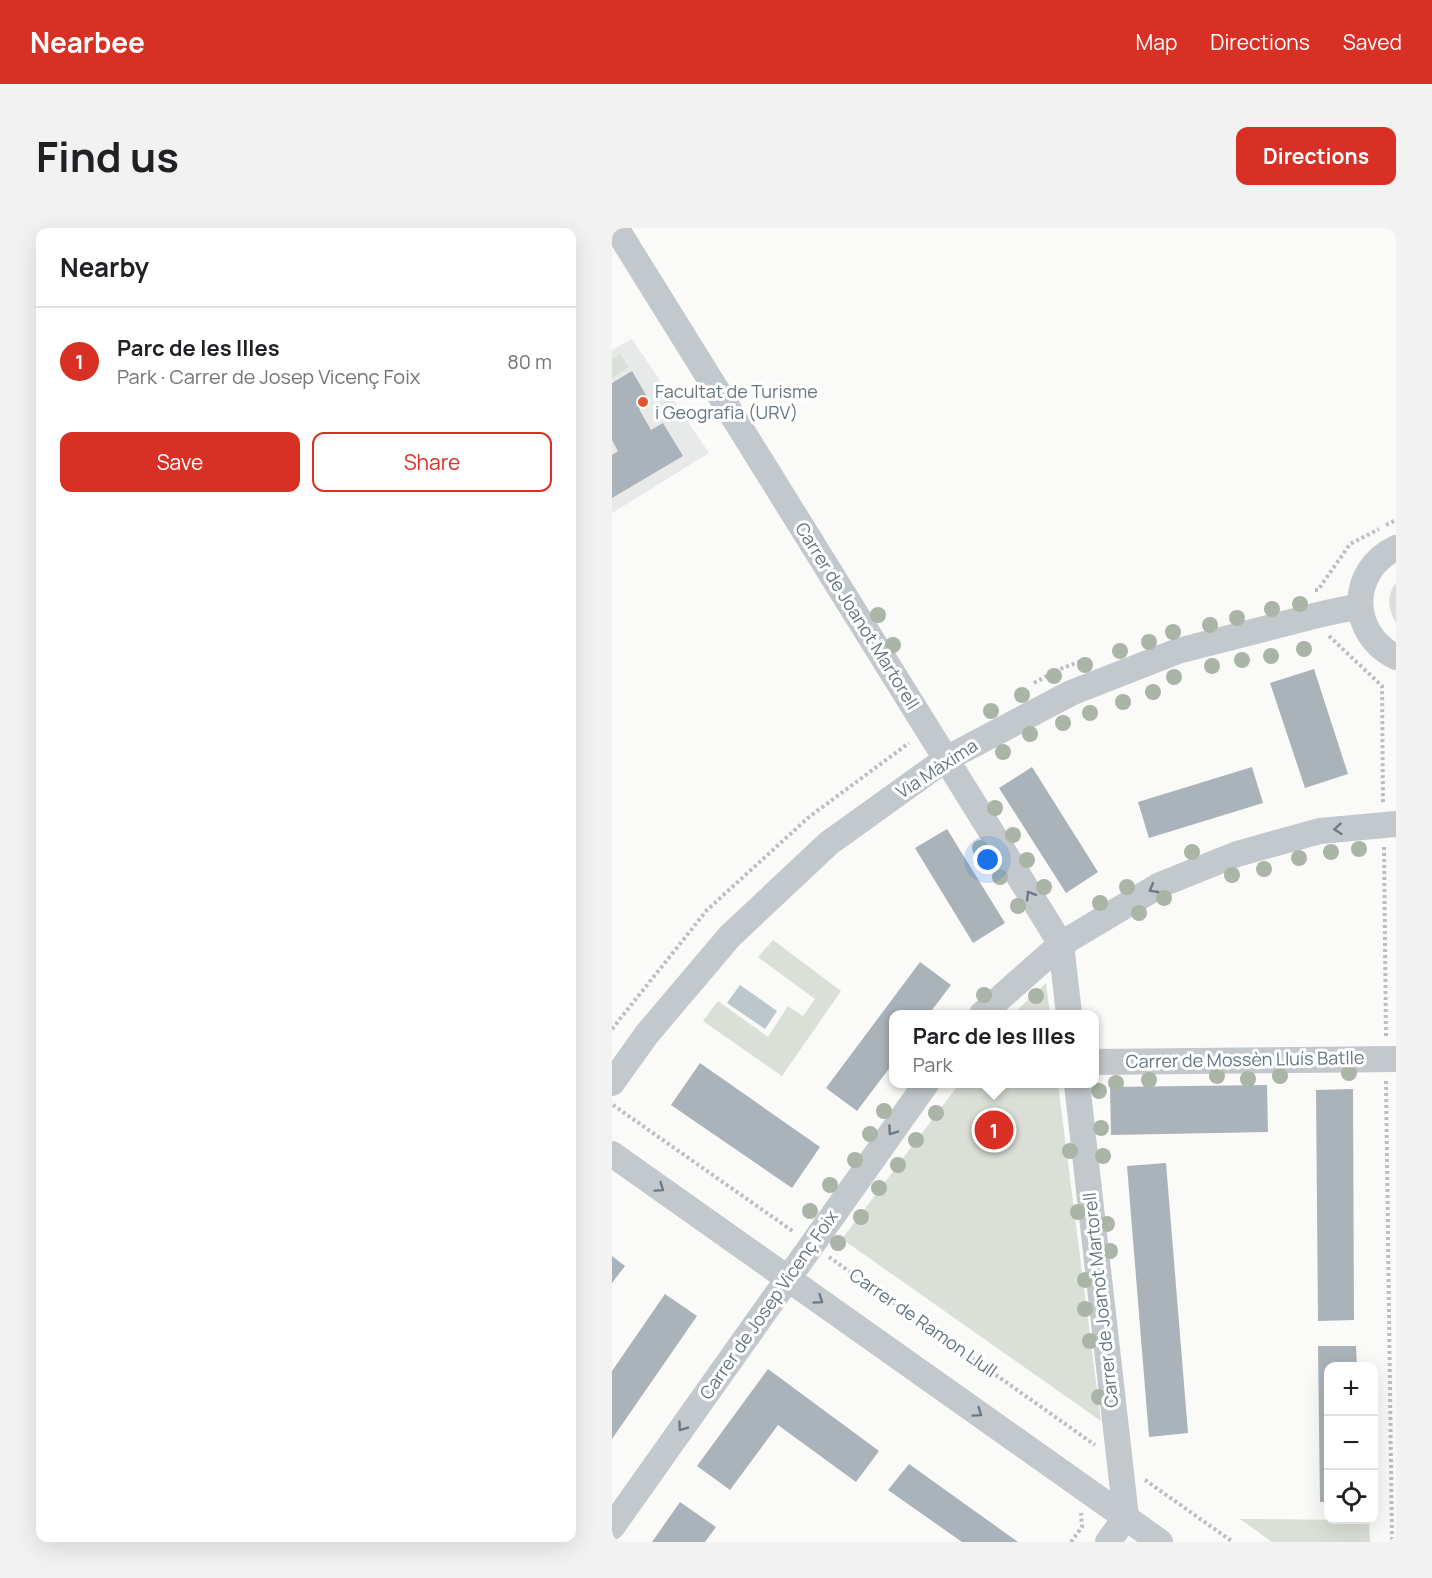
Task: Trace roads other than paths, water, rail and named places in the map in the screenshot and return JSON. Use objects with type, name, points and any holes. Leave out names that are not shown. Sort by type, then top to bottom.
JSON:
[{"type":"street","name":"Carrer de Joanot Martorell","points":[[616,228],[1061,944],[1069,1010]]},
{"type":"street","points":[[1396,548],[1386,553],[1371,567],[1362,586],[1360,606],[1364,624],[1373,640],[1386,652],[1396,657]]},
{"type":"street","name":"Via Màxima","points":[[612,1083],[647,1034],[730,936],[829,843],[946,759],[1071,693],[1179,651],[1360,606]]},
{"type":"street","points":[[987,1010],[1061,944],[1160,885],[1237,854],[1320,831],[1396,824]]},
{"type":"street","name":"Carrer de Mossèn Lluís Batlle","points":[[1099,1062],[1396,1059]]},
{"type":"street","name":"Carrer de Josep Vicenç Foix","points":[[612,1527],[922,1088]]},
{"type":"street","name":"Carrer de Joanot Martorell","points":[[1078,1088],[1126,1518]]},
{"type":"street","points":[[612,1154],[1160,1542]]},
{"type":"street","points":[[1108,1542],[1126,1518]]},
{"type":"place","name":"Facultat de Turisme i Geografia (URV)","points":[[643,402]]},
{"type":"place","name":"Parc de les Illes","points":[[994,1130]]}]
